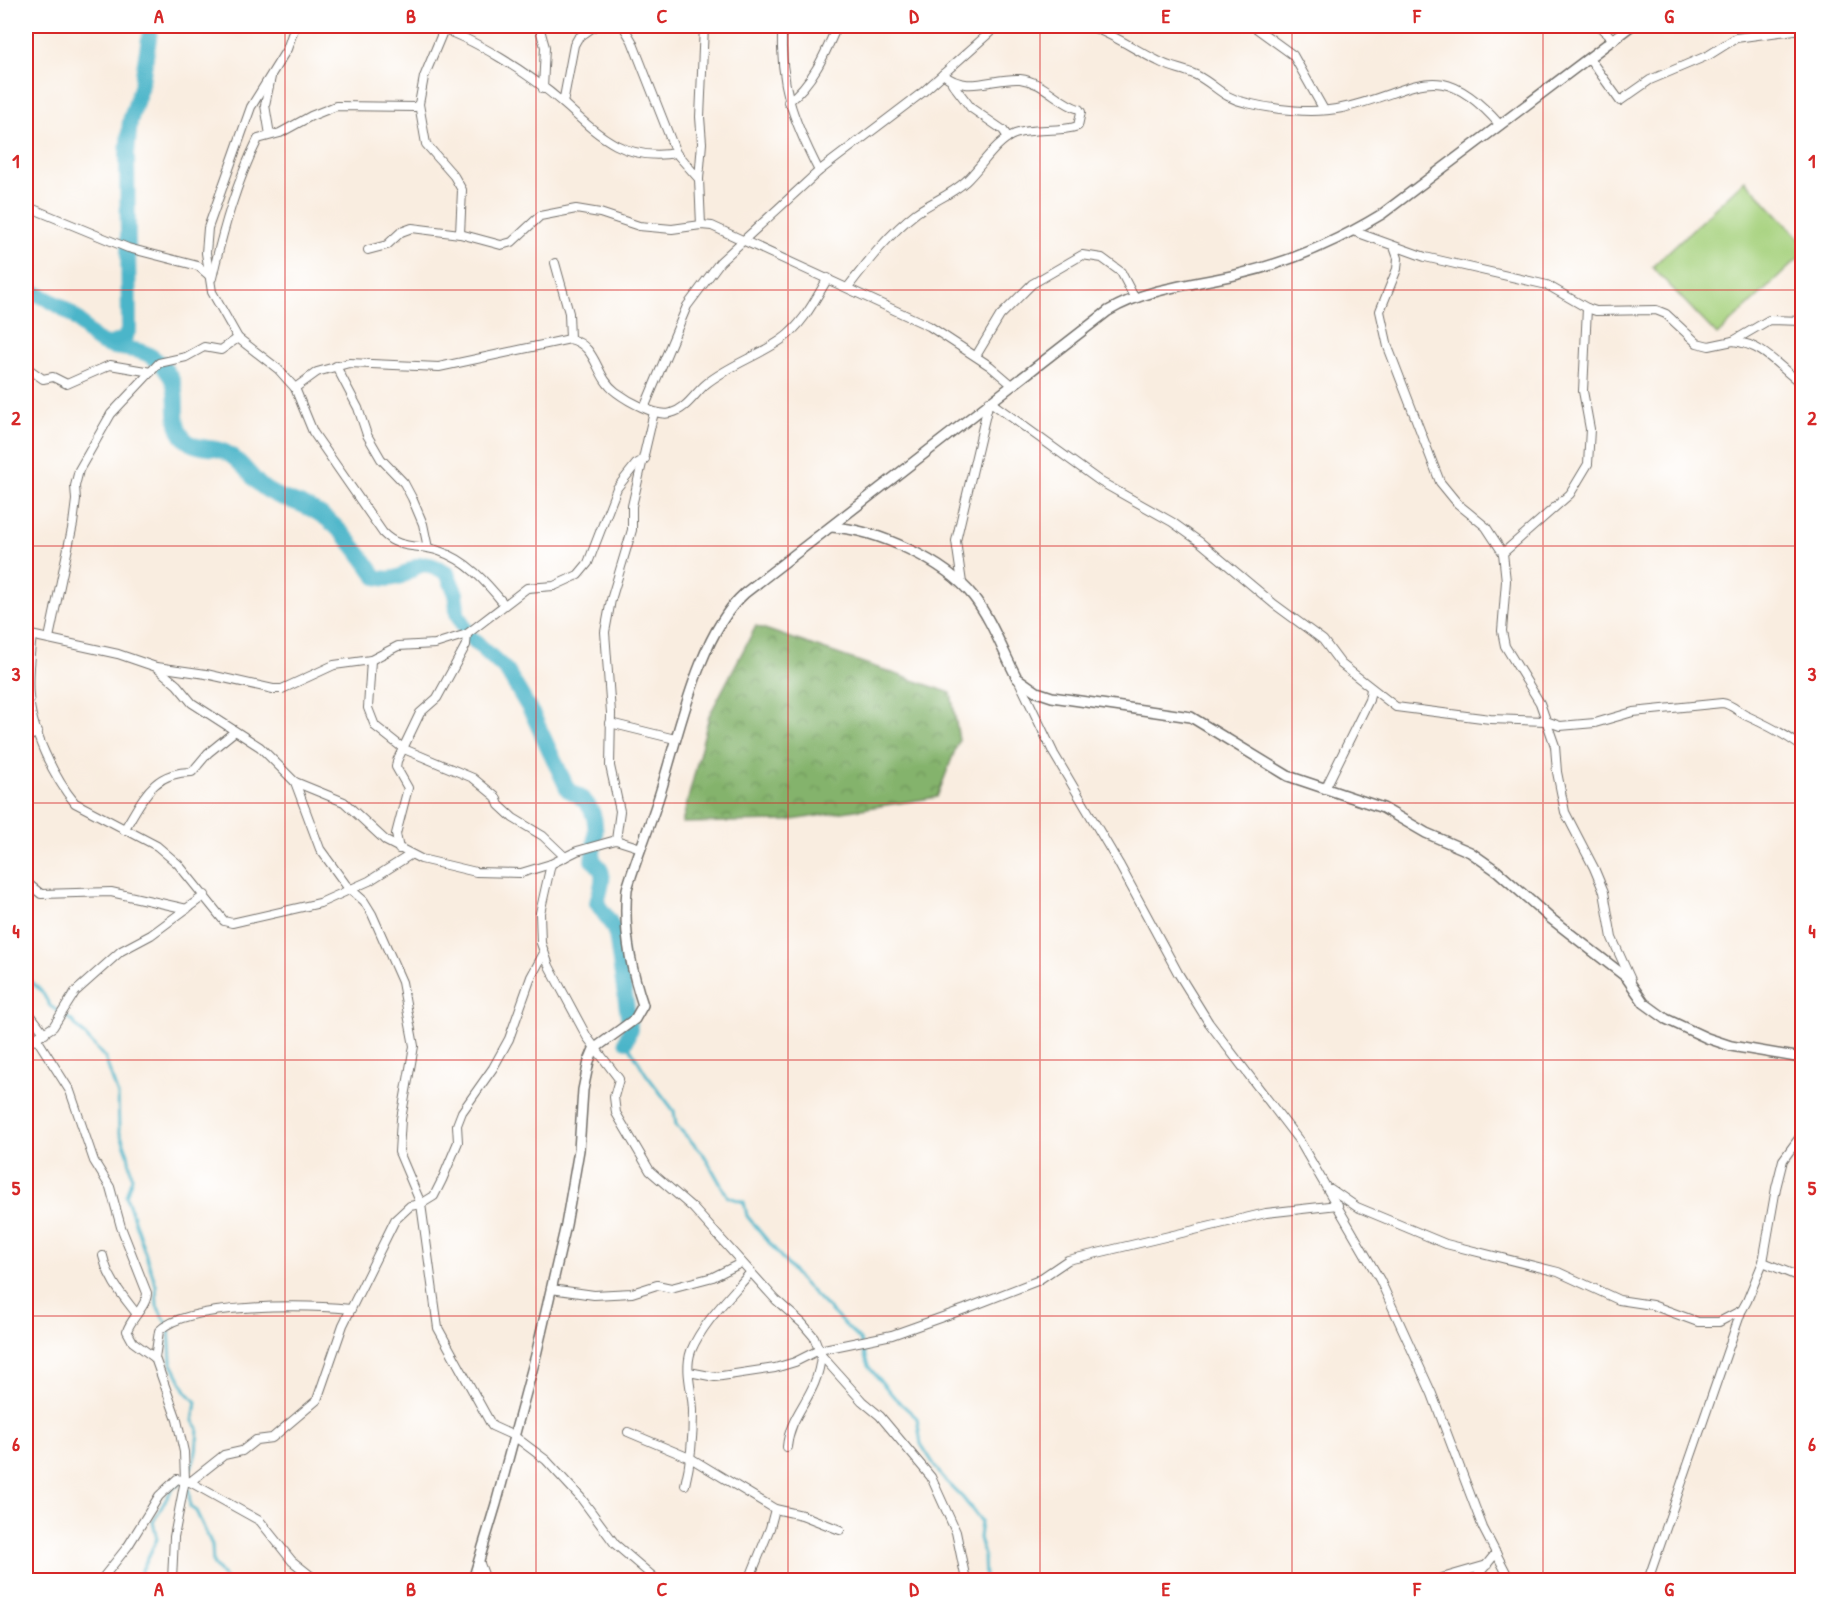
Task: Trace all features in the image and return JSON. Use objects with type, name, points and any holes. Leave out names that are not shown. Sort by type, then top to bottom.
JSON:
[{"type":"street","points":[[295,26],[287,49],[272,76],[259,90],[250,107],[208,228],[206,253],[212,278],[212,292],[238,338],[278,369],[301,396],[313,432],[383,533],[390,540],[401,544],[440,551],[472,570],[504,604]]},
{"type":"street","points":[[432,26],[469,39],[563,103],[583,124],[614,144],[643,154],[661,156],[676,153]]},
{"type":"street","points":[[539,26],[545,47],[543,89]]},
{"type":"street","points":[[563,103],[574,45],[578,38],[595,26]]},
{"type":"street","points":[[623,26],[632,41],[676,153],[699,179]]},
{"type":"street","points":[[701,225],[699,179],[704,26]]},
{"type":"street","points":[[782,26],[784,77],[788,102],[819,171]]},
{"type":"street","points":[[788,102],[799,94],[815,72],[837,26]]},
{"type":"street","points":[[645,406],[687,306],[720,262],[819,171],[859,142],[943,74],[997,26]]},
{"type":"street","points":[[1089,26],[1160,63],[1199,76],[1230,100],[1272,107],[1324,110],[1342,108],[1427,81],[1457,86],[1480,101],[1500,125]]},
{"type":"street","points":[[1253,26],[1293,55],[1324,110]]},
{"type":"street","points":[[1599,26],[1614,40]]},
{"type":"street","points":[[473,1581],[514,1436],[575,1184],[585,1075],[594,1049],[635,1019],[643,1005],[630,964],[627,888],[675,739],[706,654],[728,610],[745,593],[989,400],[1108,311],[1134,297],[1282,263],[1353,231],[1382,214],[1631,26]]},
{"type":"street","points":[[444,29],[424,77],[419,104],[426,144],[454,176],[462,189],[460,234]]},
{"type":"street","points":[[1589,58],[1620,101],[1650,80],[1709,55],[1736,38],[1803,29]]},
{"type":"street","points":[[943,74],[971,108],[1003,130],[1008,137]]},
{"type":"street","points":[[270,135],[265,105],[272,76]]},
{"type":"street","points":[[848,287],[898,229],[916,213],[952,193],[985,162],[1001,141],[1037,129],[1070,129],[1077,126],[1081,112],[1042,86],[1020,79],[967,85],[951,81]]},
{"type":"street","points":[[212,278],[230,207],[258,139],[280,133],[311,116],[336,106],[369,104],[410,109],[419,104]]},
{"type":"street","points":[[26,206],[129,248],[198,266],[212,278]]},
{"type":"street","points":[[368,250],[387,245],[401,232],[412,228],[460,234],[501,245],[519,237],[540,216],[576,209],[648,227],[672,229],[701,225],[723,230],[929,326],[976,356],[1011,384]]},
{"type":"street","points":[[1353,231],[1425,257],[1546,285],[1596,311],[1656,310],[1666,314],[1697,343],[1709,346],[1733,341],[1769,321],[1803,321]]},
{"type":"street","points":[[1394,247],[1398,258],[1397,269],[1380,311],[1388,348],[1440,482],[1458,504],[1486,527],[1503,553],[1506,581],[1502,638],[1540,703],[1555,746],[1557,771],[1566,812],[1604,892],[1612,938],[1633,984],[1649,1008],[1693,1032],[1731,1046],[1803,1058]]},
{"type":"street","points":[[976,356],[1000,316],[1032,284],[1082,255],[1102,258],[1121,272],[1134,297]]},
{"type":"street","points":[[555,263],[569,313],[570,339]]},
{"type":"street","points":[[295,388],[317,372],[336,366],[382,363],[440,367],[570,339],[581,342],[590,350],[615,392],[654,412],[669,414],[681,409],[706,384],[782,340],[804,316],[828,278]]},
{"type":"street","points":[[1503,553],[1570,494],[1588,464],[1590,429],[1583,391],[1587,308]]},
{"type":"street","points":[[49,638],[73,524],[75,486],[79,470],[111,414],[159,363],[186,357],[204,347],[221,350],[238,338]]},
{"type":"street","points":[[1733,341],[1749,343],[1764,350],[1775,363],[1803,384]]},
{"type":"street","points":[[26,367],[43,379],[53,377],[67,384],[110,365],[151,372]]},
{"type":"street","points":[[336,366],[358,408],[367,435],[381,459],[404,483],[412,498],[423,524],[428,548]]},
{"type":"street","points":[[962,584],[957,558],[957,532],[989,400]]},
{"type":"street","points":[[989,400],[1093,477],[1172,522],[1200,542],[1274,604],[1323,640],[1341,664],[1371,689],[1386,701],[1405,710],[1490,719],[1546,721],[1560,726],[1595,723],[1633,712],[1728,703],[1746,716],[1783,733],[1803,747]]},
{"type":"street","points":[[616,840],[620,811],[610,766],[605,632],[611,600],[630,537],[634,516],[632,506],[645,459],[654,412]]},
{"type":"street","points":[[410,855],[352,889],[320,903],[232,923],[224,921],[178,864],[157,846],[75,803],[53,771],[38,732],[29,699],[29,634],[118,654],[156,667],[206,674],[273,690],[292,685],[334,666],[371,660],[398,646],[435,644],[467,634],[527,588],[554,586],[578,575],[588,562],[617,488],[636,464],[645,459]]},
{"type":"street","points":[[831,527],[853,528],[873,534],[921,557],[962,584],[975,599],[1062,768],[1119,864],[1178,973],[1209,1023],[1300,1142],[1380,1280],[1422,1373],[1466,1488],[1510,1581]]},
{"type":"street","points":[[399,849],[396,834],[408,788],[396,767],[420,713],[438,698],[466,645],[467,634]]},
{"type":"street","points":[[371,660],[368,708],[375,726],[404,749],[473,778],[496,797],[499,804],[513,818],[543,836],[565,857]]},
{"type":"street","points":[[156,667],[177,685],[192,703],[260,747],[295,782],[344,802],[386,841],[410,855],[451,868],[495,873],[521,873],[551,864],[591,846],[616,840],[641,848]]},
{"type":"street","points":[[1017,678],[1027,686],[1052,697],[1191,717],[1288,776],[1383,808],[1426,833],[1470,852],[1504,877],[1543,912],[1633,984]]},
{"type":"street","points":[[1324,789],[1369,700],[1371,689]]},
{"type":"street","points":[[610,723],[675,739]]},
{"type":"street","points":[[26,738],[38,732]]},
{"type":"street","points":[[124,830],[152,783],[180,772],[192,772],[208,753],[234,732]]},
{"type":"street","points":[[295,782],[320,849],[372,914],[390,949],[408,1006],[414,1046],[401,1119],[399,1152],[421,1204],[438,1328],[492,1426],[514,1436],[555,1468],[615,1544],[657,1581]]},
{"type":"street","points":[[551,864],[540,913],[539,931],[544,953],[594,1049],[616,1072],[619,1079],[613,1103],[616,1113],[650,1171],[693,1208],[750,1273],[802,1323],[814,1337],[820,1353],[862,1401],[880,1416],[931,1478],[956,1532],[966,1581]]},
{"type":"street","points":[[26,882],[41,894],[111,892],[187,909]]},
{"type":"street","points":[[26,1044],[45,1034],[60,1018],[75,992],[121,951],[205,895]]},
{"type":"street","points":[[188,1481],[224,1455],[242,1450],[256,1440],[272,1438],[314,1403],[351,1309],[395,1221],[410,1206],[421,1204],[434,1196],[458,1142],[457,1125],[462,1112],[493,1068],[509,1039],[531,977],[544,953]]},
{"type":"street","points":[[26,1009],[45,1034]]},
{"type":"street","points":[[37,1040],[67,1084],[94,1161],[110,1187],[121,1227],[147,1293],[147,1300],[136,1313],[127,1331],[142,1351],[155,1358]]},
{"type":"street","points":[[1648,1581],[1742,1310],[1763,1262],[1779,1172],[1789,1150],[1803,1134]]},
{"type":"street","points":[[1324,1181],[1348,1203],[1438,1241],[1558,1272],[1619,1300],[1652,1305],[1709,1323],[1731,1318],[1742,1310]]},
{"type":"street","points":[[688,1371],[715,1377],[752,1372],[795,1362],[820,1353],[892,1335],[965,1309],[1037,1281],[1068,1260],[1272,1211],[1338,1205]]},
{"type":"street","points":[[103,1256],[106,1270],[136,1313]]},
{"type":"street","points":[[1763,1262],[1803,1278]]},
{"type":"street","points":[[551,1289],[594,1295],[632,1293],[657,1285],[671,1288],[713,1276],[741,1263]]},
{"type":"street","points":[[685,1485],[692,1459],[693,1409],[688,1371],[691,1352],[702,1331],[750,1273]]},
{"type":"street","points":[[172,1581],[174,1537],[188,1481],[177,1420],[155,1358],[159,1331],[163,1326],[174,1324],[180,1319],[220,1310],[293,1306],[351,1309]]},
{"type":"street","points":[[787,1447],[794,1419],[816,1382],[820,1353]]},
{"type":"street","points":[[628,1432],[692,1459],[775,1509],[824,1522],[840,1530]]},
{"type":"street","points":[[101,1581],[128,1546],[163,1491],[177,1479],[188,1481],[260,1521],[292,1561],[316,1581]]},
{"type":"street","points":[[749,1581],[775,1509]]},
{"type":"street","points":[[1474,1581],[1496,1554]]},
{"type":"street","points":[[479,1561],[486,1581]]},
{"type":"street","points":[[1435,1581],[1487,1565]]},
{"type":"green space","points":[[1745,180],[1802,241],[1802,255],[1717,335],[1652,267]]},
{"type":"green space","points":[[756,626],[951,693],[959,740],[937,797],[786,821],[682,823],[709,716]]},
{"type":"waterway","points":[[108,345],[124,339],[129,329],[127,154],[130,121],[141,87],[151,26]]},
{"type":"waterway","points":[[26,289],[65,310],[77,319],[95,339],[114,347],[142,352],[161,364],[174,384],[177,421],[183,437],[194,445],[225,452],[236,459],[266,490],[302,505],[325,518],[345,535],[376,577],[395,578],[423,565],[434,566],[447,573],[456,594],[457,613],[467,634],[507,671],[533,715],[568,790],[579,796],[591,810],[595,828],[592,860],[601,869],[602,874],[602,885],[597,903],[616,935],[630,1029],[626,1041]]},
{"type":"waterway","points":[[26,978],[41,990],[50,1006],[72,1021],[105,1058],[118,1095],[119,1130],[128,1154],[132,1178],[126,1196],[156,1285],[157,1306],[169,1327],[171,1362],[186,1391],[196,1402],[193,1421],[198,1428],[197,1446],[190,1470],[186,1475]]},
{"type":"waterway","points":[[626,1041],[646,1074],[674,1111],[676,1125],[704,1155],[728,1197],[744,1202],[747,1216],[800,1280],[860,1340],[868,1366],[895,1398],[917,1418],[921,1444],[942,1477],[981,1521],[979,1538],[984,1555],[985,1580]]},
{"type":"waterway","points":[[142,1580],[139,1576],[157,1539],[153,1522],[172,1489],[181,1483]]},
{"type":"waterway","points":[[186,1484],[189,1490],[190,1507],[196,1511],[212,1545],[213,1564],[226,1580]]}]
